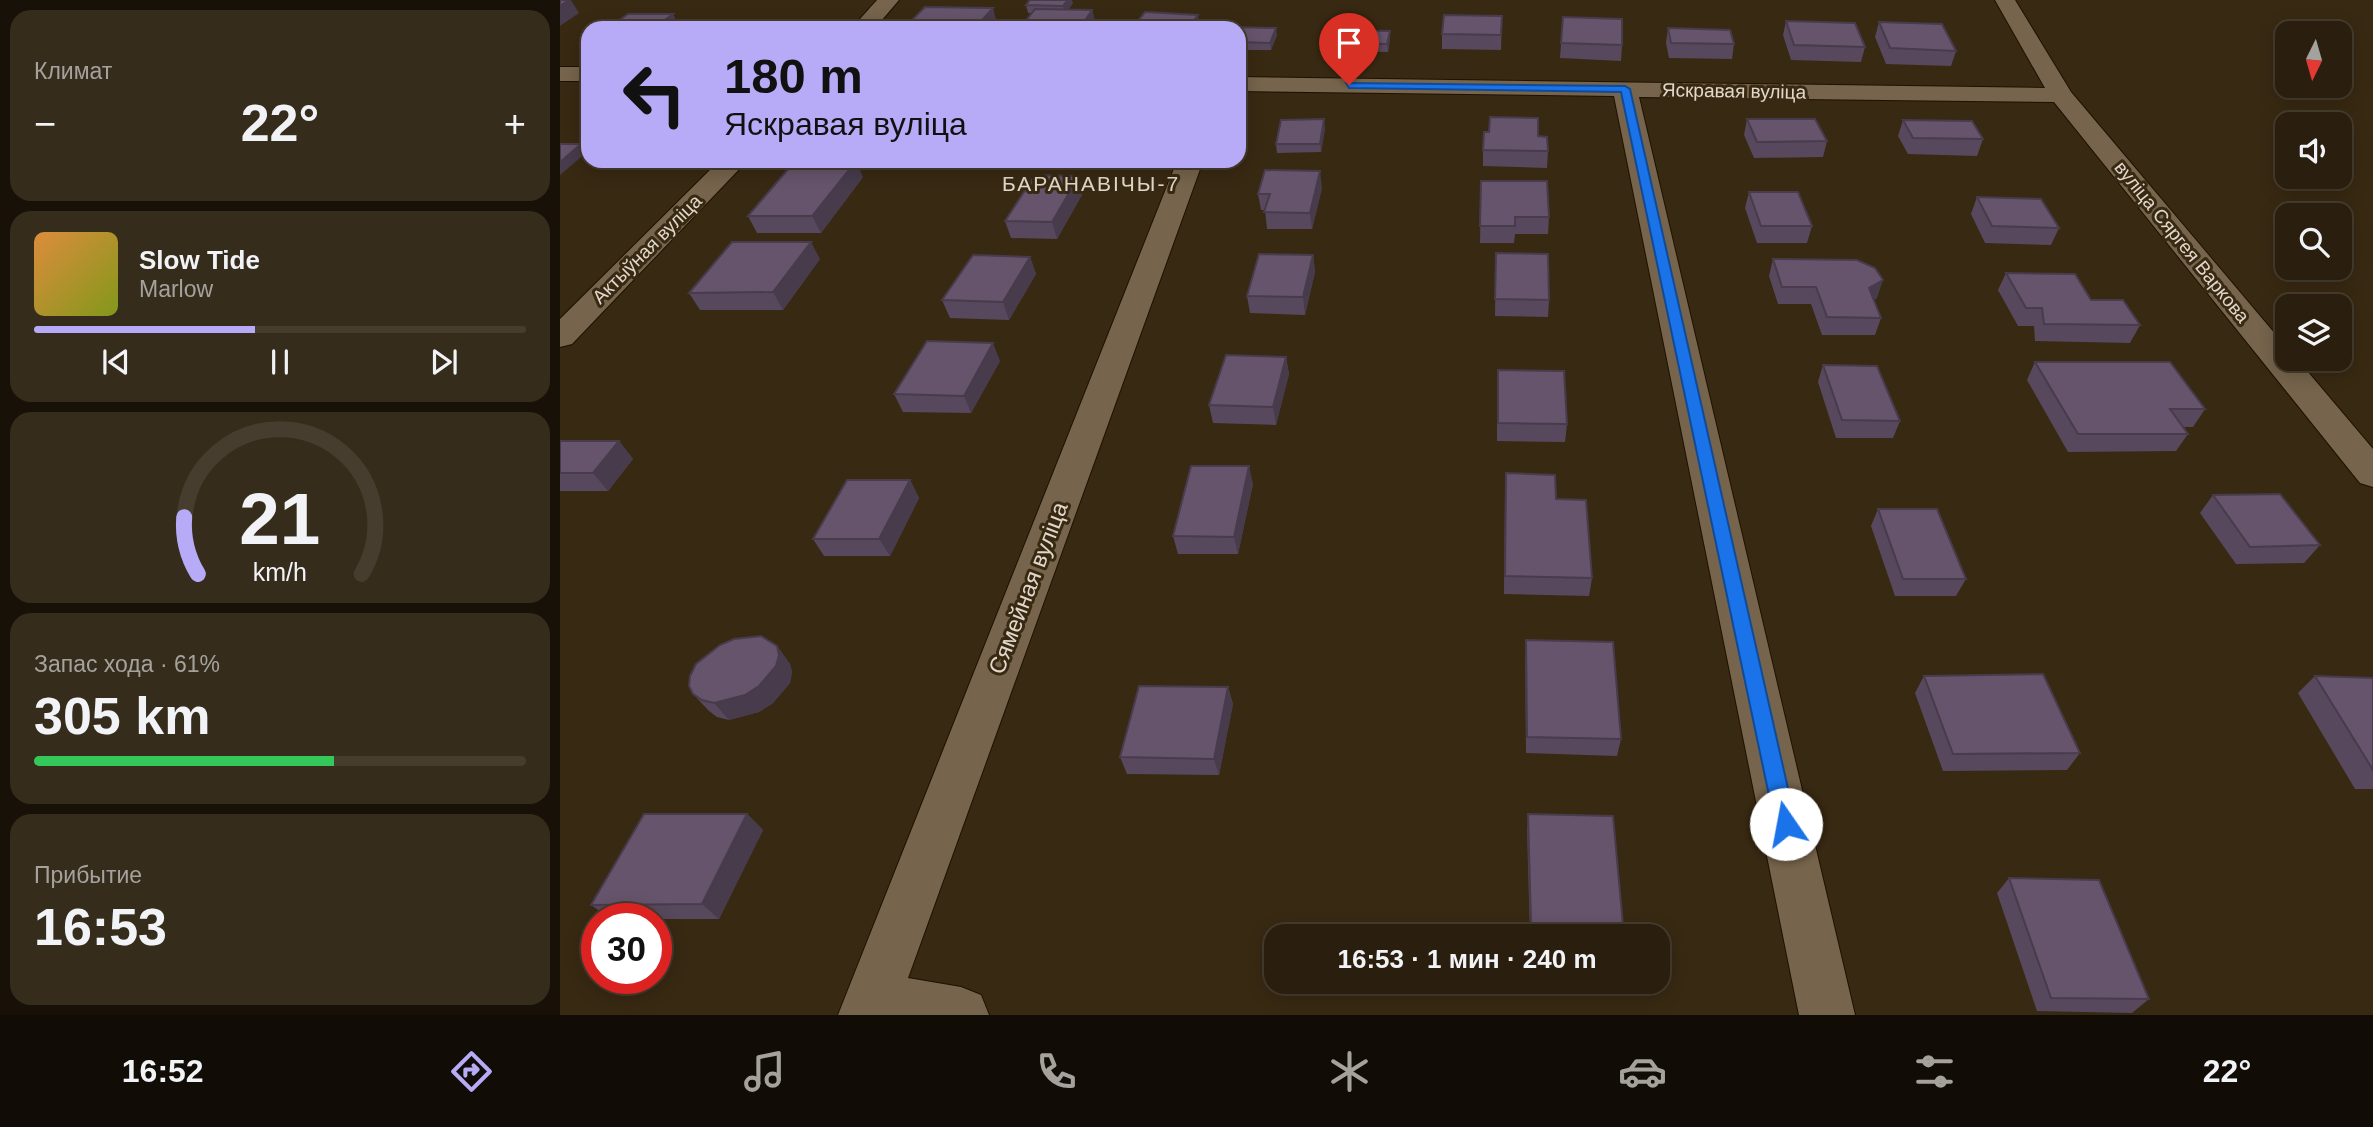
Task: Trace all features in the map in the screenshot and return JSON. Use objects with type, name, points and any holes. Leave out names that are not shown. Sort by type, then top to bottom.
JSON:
[{"type":"street","points":[[870,21],[889,0]]},
{"type":"street","name":"вуліца Сяргея Варкова","points":[[2005,0],[2061,95],[2373,474]]},
{"type":"street","points":[[560,74],[581,74]]},
{"type":"street","name":"Яскравая вуліца","points":[[1246,84],[2061,95]]},
{"type":"street","points":[[1625,89],[1827,1015]]},
{"type":"street","name":"Актыўная вуліца","points":[[560,337],[572,313],[727,168]]},
{"type":"street","name":"Сямейная вуліца","points":[[869,1007],[1187,168]]},
{"type":"street","points":[[869,1007],[961,1015]]},
{"type":"building","points":[[1030,0],[1068,0],[1063,6],[1026,5]]},
{"type":"building","points":[[925,7],[993,8],[981,21],[911,21]]},
{"type":"building","points":[[1035,9],[1092,10],[1085,21],[1026,21]]},
{"type":"building","points":[[1145,12],[1198,15],[1193,21],[1138,21]]},
{"type":"building","points":[[628,14],[673,14],[664,21],[618,21]]},
{"type":"building","points":[[1444,15],[1502,16],[1501,35],[1442,34]]},
{"type":"building","points":[[1563,17],[1622,19],[1622,45],[1561,43]]},
{"type":"building","points":[[1786,21],[1855,23],[1865,47],[1794,45]]},
{"type":"building","points":[[1879,22],[1942,24],[1956,51],[1890,48]]},
{"type":"building","points":[[1246,27],[1276,28],[1270,43],[1246,42]]},
{"type":"building","points":[[1668,28],[1730,30],[1734,44],[1671,43]]},
{"type":"building","points":[[1334,30],[1390,31],[1387,44],[1329,43]]},
{"type":"building","points":[[1490,117],[1538,118],[1538,136],[1547,137],[1548,151],[1483,150],[1484,132],[1489,132]]},
{"type":"building","points":[[1324,119],[1320,144],[1276,144],[1281,120]]},
{"type":"building","points":[[1747,119],[1815,119],[1827,141],[1757,142]]},
{"type":"building","points":[[1903,120],[1972,121],[1983,139],[1913,138]]},
{"type":"building","points":[[560,144],[581,144],[560,162]]},
{"type":"building","points":[[789,168],[850,168],[812,216],[748,216]]},
{"type":"building","points":[[1265,170],[1320,171],[1310,213],[1264,212],[1270,194],[1258,194]]},
{"type":"building","points":[[1035,175],[1079,176],[1052,222],[1005,221]]},
{"type":"building","points":[[1481,181],[1547,181],[1549,217],[1515,217],[1515,226],[1480,226]]},
{"type":"building","points":[[1749,192],[1798,192],[1812,226],[1761,226]]},
{"type":"building","points":[[1977,197],[2041,199],[2059,228],[1992,226]]},
{"type":"building","points":[[732,242],[811,242],[773,292],[689,293]]},
{"type":"building","points":[[1496,253],[1548,254],[1549,300],[1495,299]]},
{"type":"building","points":[[1259,254],[1313,255],[1303,297],[1247,296]]},
{"type":"building","points":[[973,255],[1030,257],[1003,302],[942,300]]},
{"type":"building","points":[[1773,259],[1857,260],[1875,268],[1883,280],[1869,288],[1881,318],[1827,317],[1816,287],[1782,287]]},
{"type":"building","points":[[2006,273],[2075,274],[2091,300],[2123,300],[2140,325],[2044,324],[2042,308],[2026,308]]},
{"type":"building","points":[[927,341],[993,343],[964,396],[894,394]]},
{"type":"building","points":[[1226,355],[1286,357],[1273,407],[1209,405]]},
{"type":"building","points":[[2035,362],[2170,362],[2205,409],[2170,409],[2188,434],[2078,434]]},
{"type":"building","points":[[1823,365],[1877,366],[1900,421],[1842,420]]},
{"type":"building","points":[[1498,370],[1564,371],[1567,424],[1498,423]]},
{"type":"building","points":[[560,441],[619,441],[593,473],[560,473]]},
{"type":"building","points":[[1191,466],[1249,466],[1234,537],[1173,536]]},
{"type":"building","points":[[1506,473],[1555,475],[1556,499],[1586,500],[1592,578],[1505,576]]},
{"type":"building","points":[[847,480],[910,480],[879,539],[813,539]]},
{"type":"building","points":[[2280,494],[2320,545],[2250,547],[2213,495]]},
{"type":"building","points":[[1878,509],[1937,509],[1966,579],[1903,579]]},
{"type":"building","points":[[761,636],[777,646],[779,655],[776,666],[759,686],[745,695],[714,703],[693,694],[689,686],[690,676],[696,664],[720,645],[734,639]]},
{"type":"building","points":[[1526,640],[1613,642],[1621,739],[1527,737]]},
{"type":"building","points":[[2043,674],[2080,753],[1953,754],[1924,676]]},
{"type":"building","points":[[2315,676],[2373,678],[2373,770]]},
{"type":"building","points":[[1139,686],[1228,687],[1214,759],[1120,757]]},
{"type":"building","points":[[644,814],[747,814],[702,904],[592,903]]},
{"type":"building","points":[[1528,814],[1613,816],[1623,924],[1531,923]]},
{"type":"building","points":[[2009,878],[2099,880],[2149,999],[2051,998]]},
{"type":"district","name":"БАРАНАВІЧЫ-7","points":[[1091,183]]},
{"type":"route","points":[[1349,85],[1625,89],[1786,824]]}]
